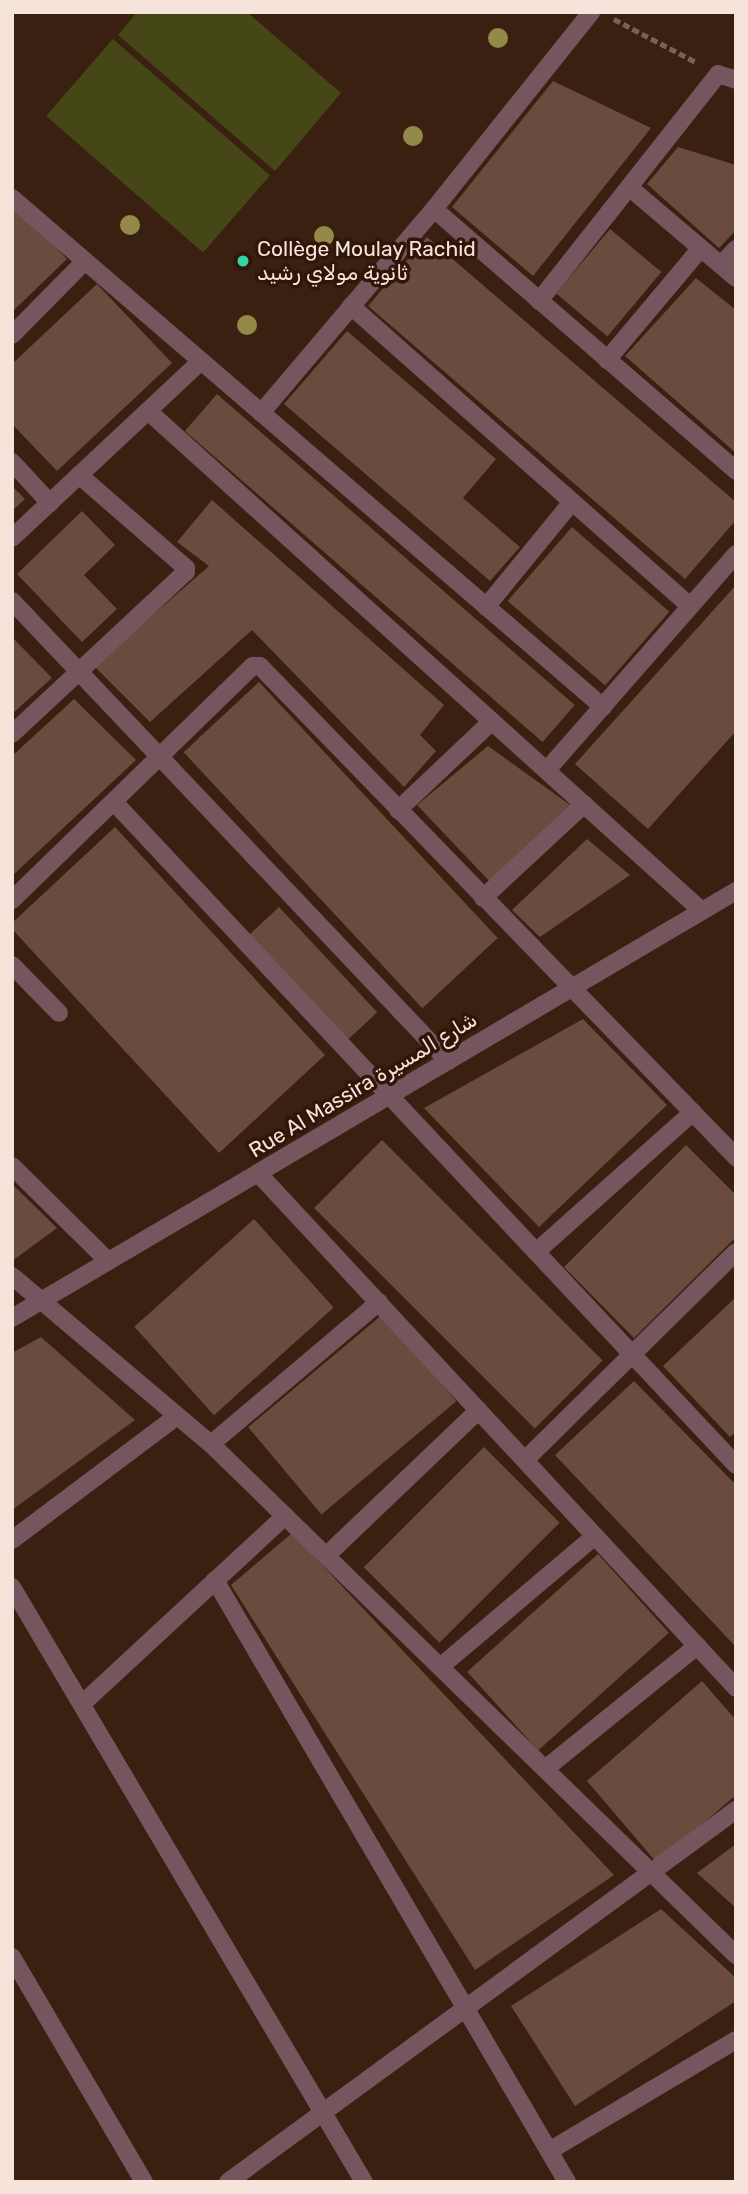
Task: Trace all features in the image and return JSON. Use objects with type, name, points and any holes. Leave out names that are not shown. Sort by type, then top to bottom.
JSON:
[{"type":"street","points":[[261,413],[434,209],[591,12]]},
{"type":"street","points":[[539,301],[718,74],[736,80]]},
{"type":"street","points":[[629,187],[736,278]]},
{"type":"street","points":[[12,198],[603,707]]},
{"type":"street","points":[[434,209],[736,471]]},
{"type":"street","points":[[607,360],[701,248]]},
{"type":"street","points":[[721,265],[736,249]]},
{"type":"street","points":[[12,335],[85,261]]},
{"type":"street","points":[[351,306],[690,606]]},
{"type":"street","points":[[12,538],[201,361]]},
{"type":"street","points":[[148,411],[702,911]]},
{"type":"street","points":[[12,462],[50,503]]},
{"type":"street","points":[[12,734],[186,570],[79,475]]},
{"type":"street","points":[[486,607],[572,502]]},
{"type":"street","points":[[547,770],[736,554]]},
{"type":"street","points":[[12,601],[448,1061]]},
{"type":"street","points":[[12,901],[257,665],[736,1157]]},
{"type":"street","points":[[398,810],[492,721]]},
{"type":"street","points":[[114,802],[632,1354],[732,1452]]},
{"type":"street","points":[[484,898],[584,804]]},
{"type":"street","name":"Rue Al Massira شارع المسيرة","points":[[12,1318],[736,891]]},
{"type":"street","points":[[12,965],[59,1013]]},
{"type":"street","points":[[536,1252],[693,1112]]},
{"type":"street","points":[[12,1166],[108,1261]]},
{"type":"street","points":[[258,1173],[736,1688]]},
{"type":"street","points":[[525,1460],[736,1252]]},
{"type":"street","points":[[12,1276],[211,1444],[736,1955]]},
{"type":"street","points":[[211,1444],[379,1302]]},
{"type":"street","points":[[326,1556],[479,1410]]},
{"type":"street","points":[[12,1540],[177,1416]]},
{"type":"street","points":[[82,1704],[285,1516]]},
{"type":"street","points":[[440,1667],[595,1536]]},
{"type":"street","points":[[215,1580],[567,2182]]},
{"type":"street","points":[[12,1587],[364,2182]]},
{"type":"street","points":[[545,1769],[696,1646]]},
{"type":"street","points":[[228,2182],[736,1810]]},
{"type":"street","points":[[12,1957],[144,2182]]},
{"type":"street","points":[[549,2151],[736,2040]]},
{"type":"path","points":[[612,18],[718,74]]},
{"type":"shaded area","points":[[137,12],[247,12],[341,93],[275,171],[118,35]]},
{"type":"shaded area","points":[[113,39],[270,175],[203,252],[46,116]]},
{"type":"building","points":[[553,81],[651,128],[533,276],[452,207]]},
{"type":"building","points":[[678,147],[736,165],[736,230],[719,248],[647,184]]},
{"type":"building","points":[[12,202],[67,259],[12,312]]},
{"type":"building","points":[[610,229],[661,272],[607,336],[556,293]]},
{"type":"building","points":[[427,237],[736,502],[736,520],[685,579],[368,306]]},
{"type":"building","points":[[696,278],[736,310],[736,453],[625,356]]},
{"type":"building","points":[[97,284],[172,363],[57,471],[12,424],[12,364]]},
{"type":"building","points":[[347,331],[496,459],[463,498],[520,547],[490,581],[284,404]]},
{"type":"building","points":[[217,394],[575,705],[543,742],[185,431]]},
{"type":"building","points":[[12,486],[25,499],[12,511]]},
{"type":"building","points":[[212,500],[444,705],[420,735],[436,751],[404,787],[252,630],[150,722],[94,666],[209,566],[177,542]]},
{"type":"building","points":[[82,511],[115,545],[84,575],[117,609],[82,642],[17,574]]},
{"type":"building","points":[[572,527],[669,612],[605,686],[508,601]]},
{"type":"building","points":[[736,585],[736,731],[648,829],[575,764]]},
{"type":"building","points":[[12,637],[52,678],[12,714]]},
{"type":"building","points":[[259,682],[498,938],[422,1008],[184,752]]},
{"type":"building","points":[[74,699],[136,760],[12,876],[12,756]]},
{"type":"building","points":[[488,746],[573,807],[493,885],[417,805]]},
{"type":"building","points":[[115,827],[325,1055],[219,1153],[12,929],[12,923]]},
{"type":"building","points":[[587,839],[630,875],[540,937],[512,910]]},
{"type":"building","points":[[279,907],[377,1012],[345,1042],[247,937]]},
{"type":"building","points":[[583,1019],[667,1105],[539,1227],[424,1108]]},
{"type":"building","points":[[382,1140],[603,1361],[535,1428],[314,1208]]},
{"type":"building","points":[[686,1145],[736,1195],[736,1237],[634,1338],[564,1267]]},
{"type":"building","points":[[12,1184],[57,1228],[12,1261]]},
{"type":"building","points":[[254,1219],[334,1307],[214,1415],[134,1327]]},
{"type":"building","points":[[736,1297],[736,1432],[730,1437],[663,1366]]},
{"type":"building","points":[[383,1314],[456,1401],[321,1514],[248,1427]]},
{"type":"building","points":[[41,1337],[135,1420],[12,1510],[12,1353]]},
{"type":"building","points":[[634,1381],[736,1485],[736,1647],[555,1455]]},
{"type":"building","points":[[484,1447],[560,1523],[439,1643],[364,1567]]},
{"type":"building","points":[[292,1533],[614,1875],[475,1970],[231,1585]]},
{"type":"building","points":[[598,1554],[669,1633],[538,1751],[467,1672]]},
{"type":"building","points":[[702,1681],[736,1720],[736,1795],[657,1863],[587,1781]]},
{"type":"building","points":[[736,1844],[736,1908],[697,1873]]},
{"type":"building","points":[[661,1909],[736,1978],[736,2001],[575,2106],[511,2006]]},
{"type":"place","name":"Collège Moulay Rachid ثانوية مولاي رشيد","points":[[243,261]]}]
